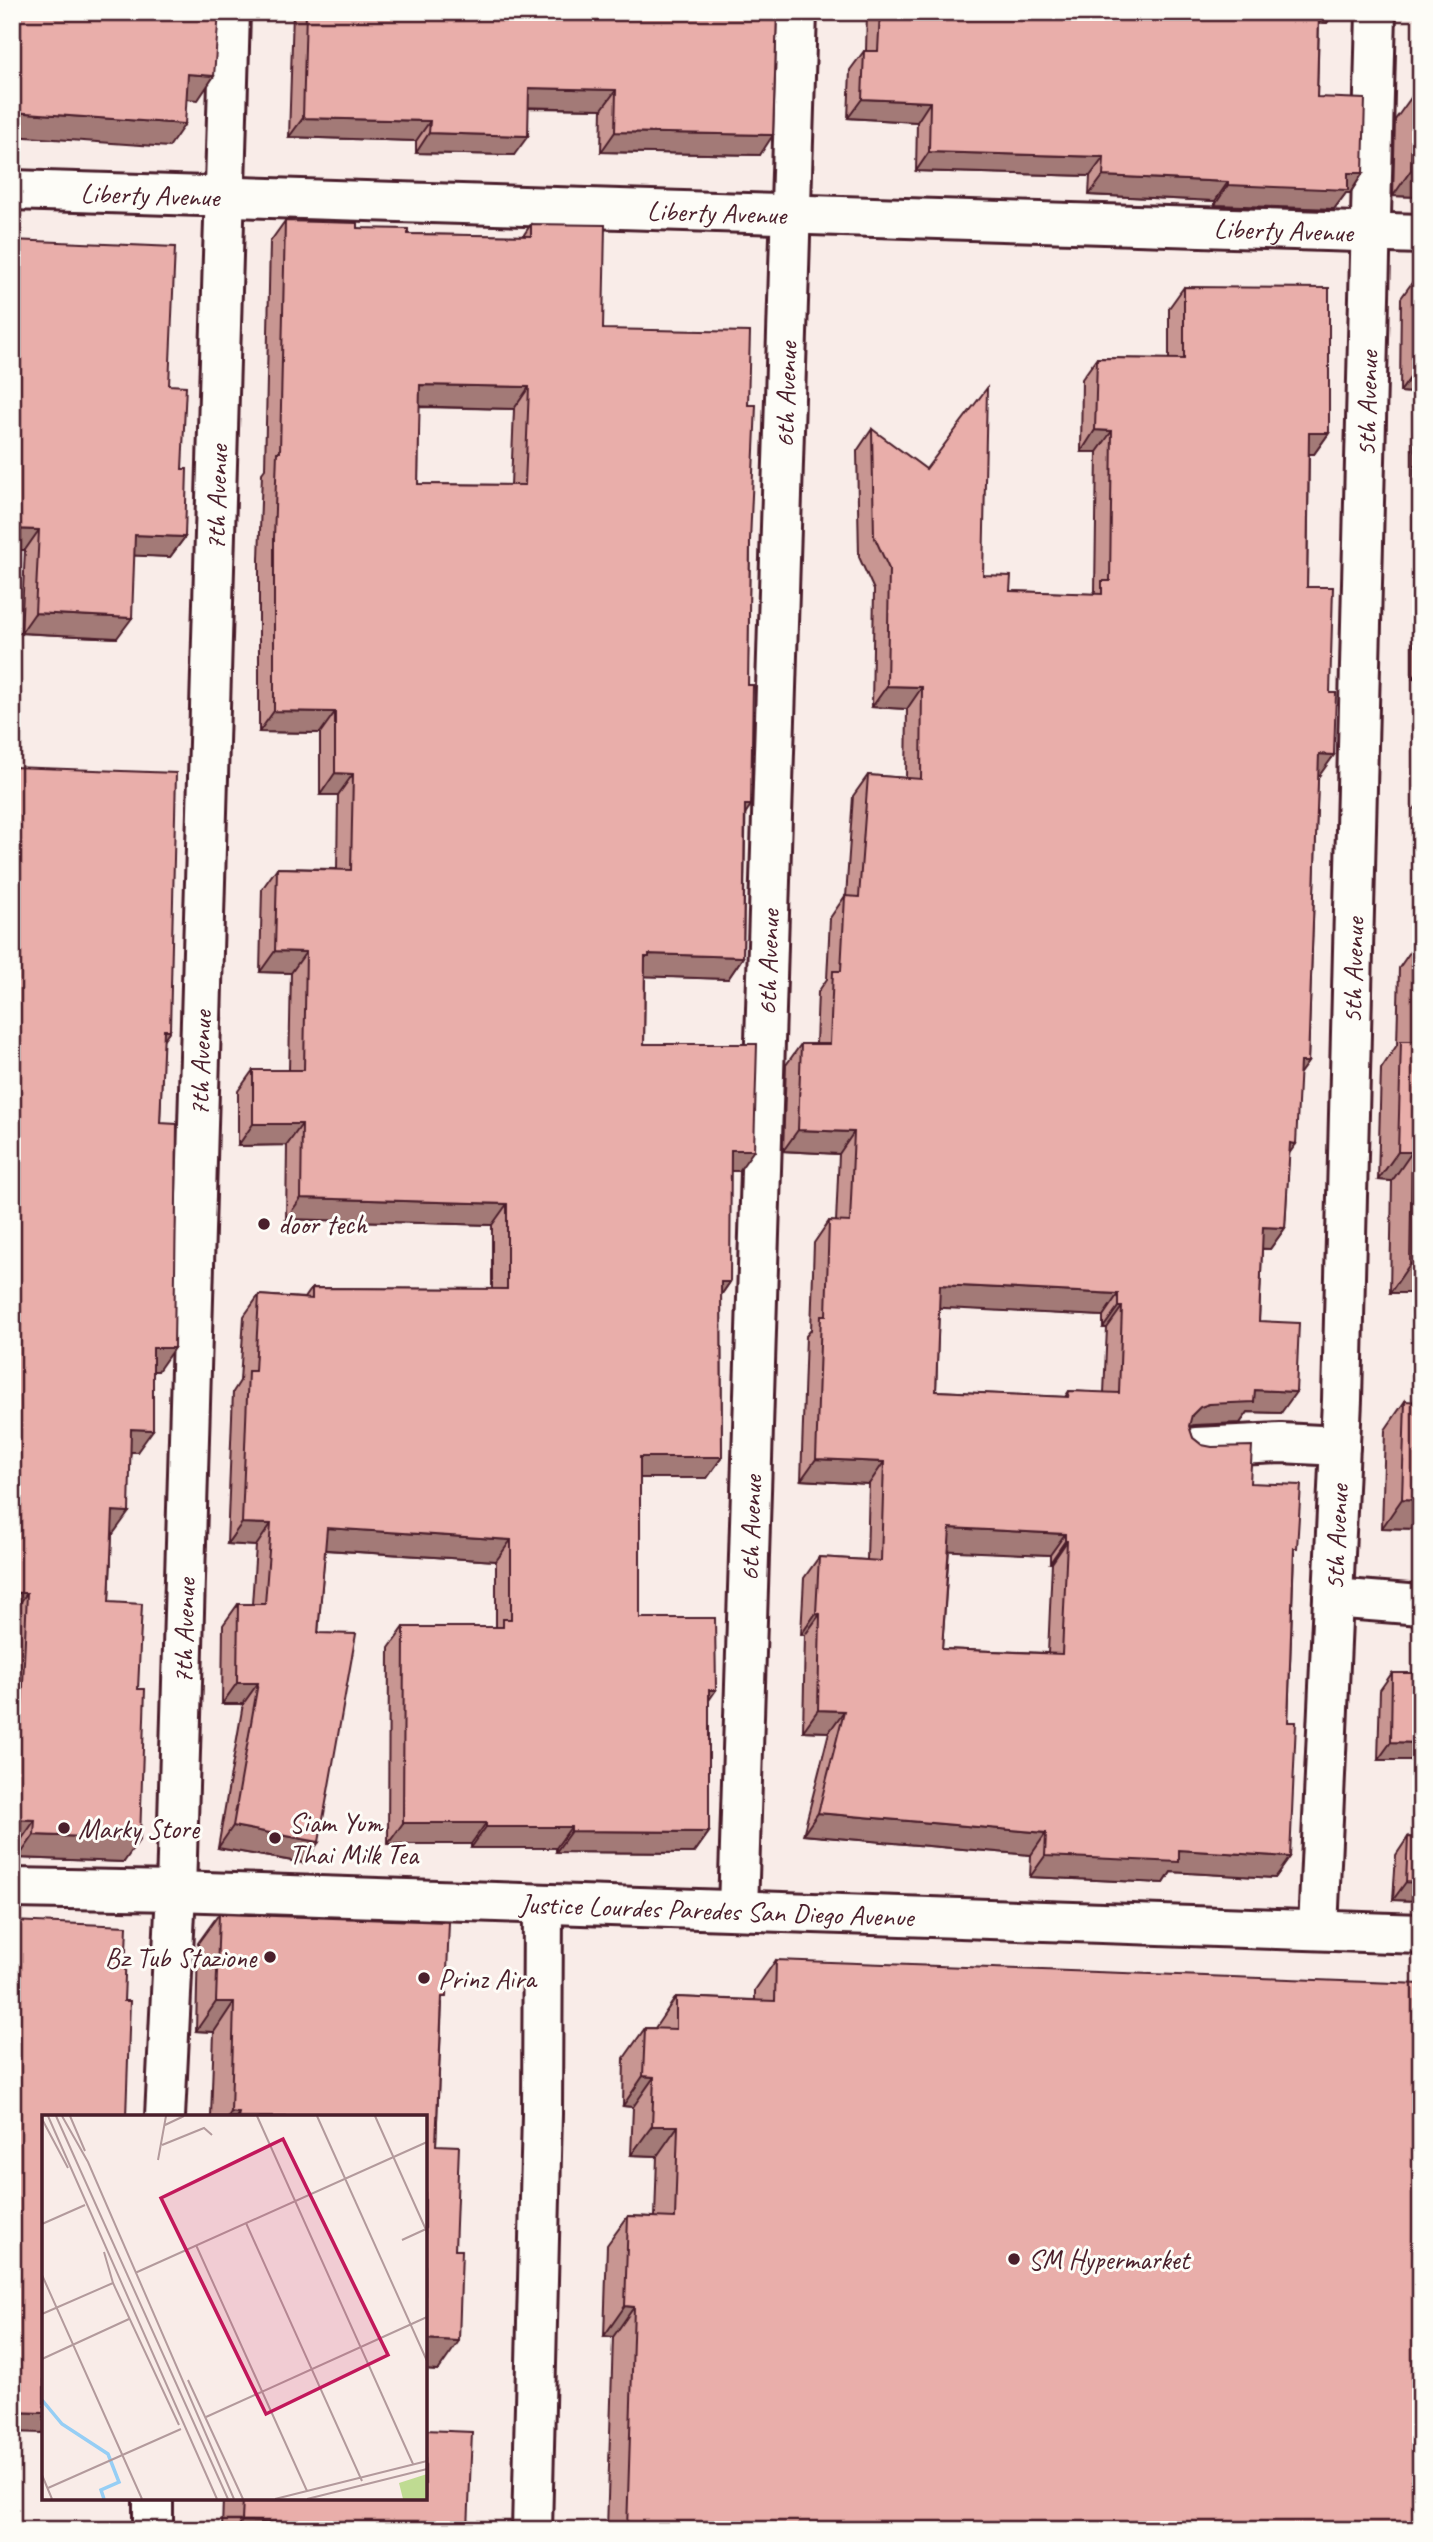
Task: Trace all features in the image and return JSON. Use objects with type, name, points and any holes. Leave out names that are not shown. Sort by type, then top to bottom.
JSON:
[{"type":"street","name":"7th Avenue","points":[[165,2115],[176,1891],[230,12]]},
{"type":"street","name":"6th Avenue","points":[[738,1910],[797,12]]},
{"type":"street","name":"5th Avenue","points":[[1318,1929],[1340,1446],[1376,12]]},
{"type":"street","name":"Liberty Avenue","points":[[12,190],[1421,234]]},
{"type":"street","points":[[1196,1447],[1281,1443],[1340,1446]]},
{"type":"street","points":[[1333,1598],[1421,1605]]},
{"type":"street","name":"Justice Lourdes Paredes San Diego Avenue","points":[[12,1888],[176,1891],[1421,1934]]},
{"type":"street","points":[[532,2530],[542,2114],[543,1904]]},
{"type":"street","points":[[153,2500],[153,2530]]},
{"type":"building","points":[[12,12],[219,12],[214,76],[188,74],[185,124],[12,112]]},
{"type":"building","points":[[306,12],[777,12],[773,135],[615,132],[616,90],[529,88],[528,136],[429,133],[430,121],[303,118]]},
{"type":"building","points":[[880,12],[1319,12],[1317,97],[1365,99],[1363,173],[1348,173],[1348,190],[1228,185],[1228,182],[1103,176],[1104,157],[929,152],[930,102],[862,99],[864,51],[878,51]]},
{"type":"building","points":[[1413,95],[1421,95],[1421,171],[1411,170]]},
{"type":"building","points":[[285,221],[357,223],[357,228],[408,229],[408,234],[531,236],[531,224],[605,225],[603,329],[750,332],[748,405],[756,405],[750,541],[748,685],[753,685],[751,805],[745,805],[743,957],[649,954],[649,957],[645,957],[644,1044],[757,1044],[754,1150],[731,1150],[730,1282],[721,1282],[722,1457],[640,1457],[640,1618],[715,1618],[716,1690],[709,1690],[709,1832],[571,1831],[571,1827],[403,1823],[404,1627],[503,1627],[503,1619],[511,1619],[511,1540],[327,1528],[318,1633],[356,1634],[319,1842],[233,1826],[258,1683],[237,1683],[238,1604],[265,1604],[271,1524],[242,1523],[248,1371],[255,1371],[259,1295],[312,1299],[312,1288],[507,1289],[507,1204],[301,1198],[302,1124],[253,1124],[253,1070],[304,1070],[306,952],[275,951],[277,868],[351,870],[353,774],[335,773],[335,712],[274,711],[274,538],[277,452],[280,452]],"holes":[[[420,385],[529,387],[525,485],[418,484]]]},
{"type":"building","points":[[12,240],[175,247],[169,385],[186,386],[182,469],[187,469],[185,537],[135,535],[132,618],[35,613],[39,530],[12,529]]},
{"type":"building","points":[[1421,278],[1421,364],[1420,364]]},
{"type":"building","points":[[1184,287],[1329,288],[1329,433],[1309,433],[1307,587],[1333,587],[1330,693],[1336,693],[1334,755],[1319,754],[1308,1062],[1300,1062],[1296,1144],[1290,1143],[1285,1228],[1263,1227],[1259,1321],[1299,1323],[1296,1392],[1255,1390],[1254,1402],[1209,1404],[1200,1407],[1192,1415],[1189,1426],[1193,1438],[1202,1445],[1252,1446],[1250,1483],[1301,1485],[1297,1548],[1294,1548],[1288,1722],[1296,1722],[1290,1857],[1179,1850],[1179,1862],[1045,1856],[1046,1833],[818,1813],[844,1711],[818,1710],[820,1614],[816,1613],[819,1557],[881,1561],[884,1462],[816,1459],[821,1315],[826,1315],[829,1221],[850,1222],[854,1132],[798,1130],[801,1044],[830,1044],[833,971],[841,971],[845,896],[859,897],[868,775],[921,779],[922,687],[887,686],[889,569],[874,536],[872,429],[926,469],[987,388],[983,575],[1011,576],[1010,591],[1102,594],[1102,581],[1110,581],[1112,431],[1095,430],[1097,358],[1184,359]],"holes":[[[940,1285],[1118,1294],[1118,1307],[1122,1307],[1119,1393],[1069,1391],[1068,1397],[936,1391]],[[950,1528],[1065,1534],[1067,1541],[1062,1654],[942,1649]]]},
{"type":"building","points":[[12,767],[176,773],[170,1030],[164,1030],[160,1123],[177,1124],[174,1348],[153,1348],[153,1430],[131,1429],[129,1512],[113,1511],[109,1602],[142,1604],[138,1689],[145,1689],[140,1839],[34,1835],[35,1820],[12,1819],[12,1708],[22,1708],[27,1593],[12,1593]]},
{"type":"building","points":[[1419,939],[1421,1264],[1410,1264],[1412,1152],[1398,1152],[1401,1041],[1417,1041]]},
{"type":"building","points":[[1405,1401],[1421,1402],[1421,1500],[1402,1499]]},
{"type":"building","points":[[1392,1673],[1421,1673],[1421,1743],[1391,1742]]},
{"type":"building","points":[[1408,1837],[1421,1838],[1421,1883],[1406,1882]]},
{"type":"building","points":[[219,1914],[449,1922],[446,1997],[442,1997],[436,2145],[459,2146],[455,2250],[462,2250],[459,2341],[427,2339],[427,2115],[238,2115],[231,2112],[234,2002],[216,2002]]},
{"type":"building","points":[[12,1921],[127,1926],[124,2001],[130,2001],[126,2115],[42,2115],[42,2413],[12,2412]]},
{"type":"building","name":"SM Hypermarket","points":[[776,1960],[1421,1984],[1421,2530],[627,2530],[634,2307],[625,2306],[628,2216],[675,2218],[678,2126],[652,2126],[654,2077],[643,2076],[645,2028],[676,2029],[676,1997],[775,2001]]},
{"type":"building","points":[[427,2430],[472,2432],[468,2530],[322,2530],[322,2524],[242,2521],[243,2500],[427,2500]]},
{"type":"place","name":"door tech","points":[[264,1224]]},
{"type":"place","name":"Marky Store","points":[[64,1828]]},
{"type":"place","name":"Siam Yum Thai Milk Tea","points":[[275,1838]]},
{"type":"place","name":"Bz Tub Stazione","points":[[270,1957]]},
{"type":"place","name":"Prinz Aira","points":[[424,1978]]},
{"type":"place","name":"SM Hypermarket","points":[[1014,2259]]}]
